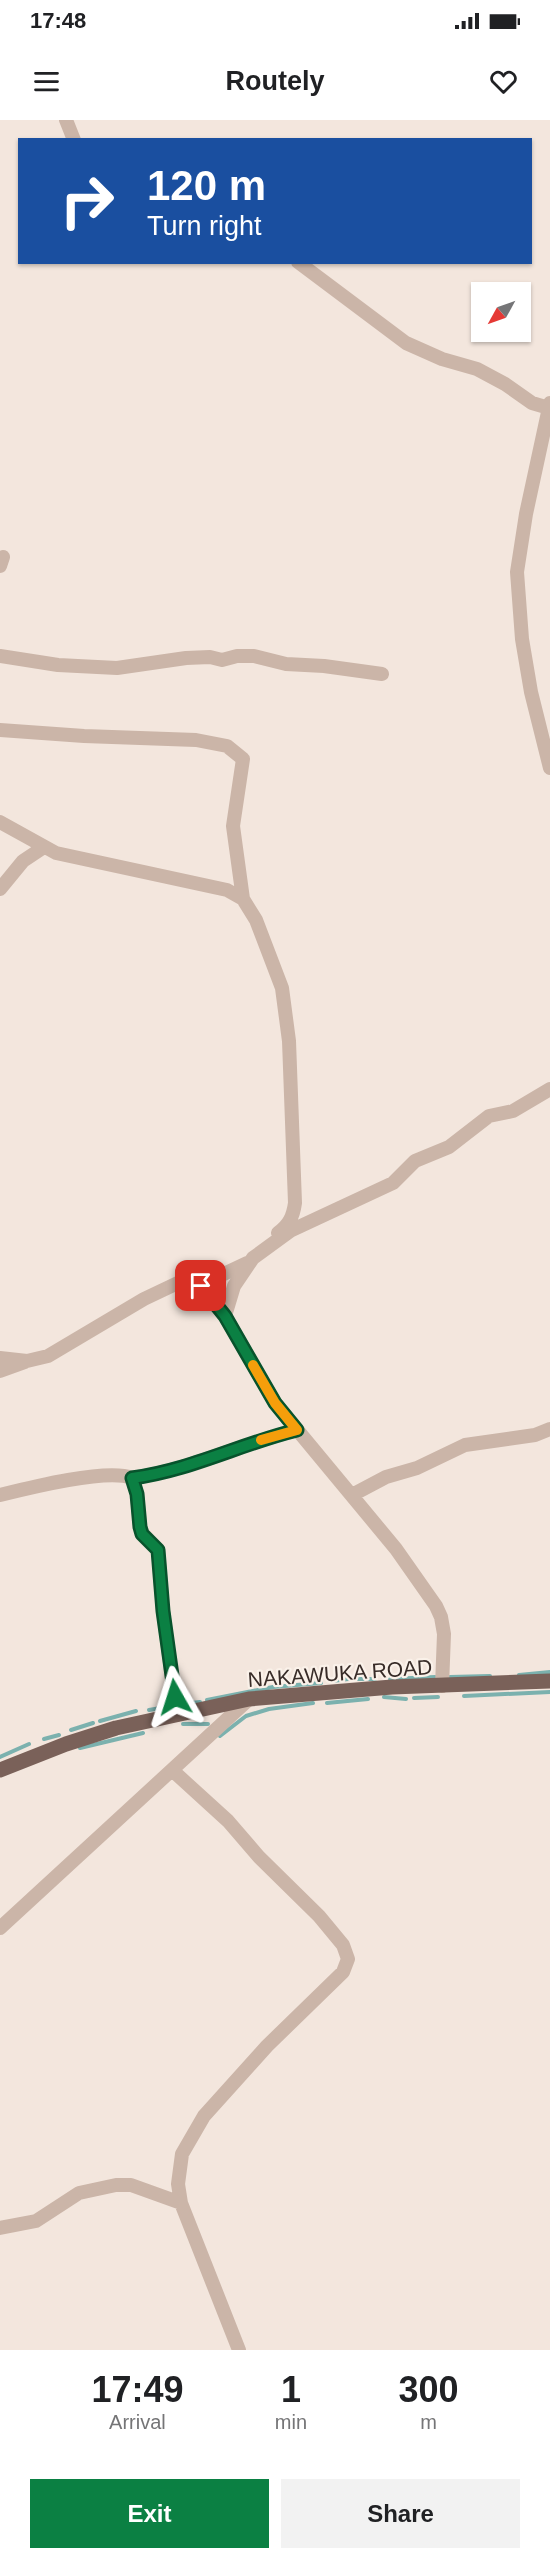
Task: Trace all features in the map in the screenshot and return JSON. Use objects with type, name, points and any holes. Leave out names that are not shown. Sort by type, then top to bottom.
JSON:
[{"type":"main road","name":"NAKAWUKA ROAD","points":[[0,1770],[100,1733],[249,1699],[326,1691],[550,1681]]},
{"type":"street","points":[[66,120],[73,138]]},
{"type":"street","points":[[301,264],[406,343],[442,359],[477,369],[505,384],[532,403],[549,408]]},
{"type":"street","points":[[550,403],[526,514],[518,572],[522,639],[531,692],[550,768]]},
{"type":"street","points":[[0,656],[58,665],[117,668],[186,658],[210,657],[222,660],[237,656],[254,656],[286,664],[324,666],[382,674]]},
{"type":"street","points":[[0,730],[196,740],[227,746],[243,759],[233,826],[243,899],[256,921],[282,988],[289,1041],[292,1168],[296,1203],[293,1216],[286,1227],[244,1266],[209,1281],[184,1280],[144,1299],[48,1356],[0,1371]]},
{"type":"street","points":[[0,822],[56,853],[227,890],[243,899]]},
{"type":"street","points":[[16,832],[24,842],[23,861]]},
{"type":"street","points":[[0,889],[23,861],[44,847]]},
{"type":"street","points":[[225,1316],[234,1286],[253,1258],[290,1231],[393,1183],[415,1161],[449,1147],[489,1116],[513,1111],[550,1089]]},
{"type":"street","points":[[184,1280],[201,1286],[225,1316],[275,1403],[396,1549],[441,1617],[444,1634],[442,1686]]},
{"type":"street","points":[[0,1358],[27,1361]]},
{"type":"street","points":[[352,1495],[386,1477],[417,1468],[465,1445],[535,1435],[550,1429]]},
{"type":"street","points":[[0,1495],[95,1477],[125,1475],[132,1478],[194,1466],[270,1437],[297,1430]]},
{"type":"street","points":[[132,1478],[137,1494],[142,1534],[158,1550],[163,1611],[177,1715]]},
{"type":"street","points":[[0,1928],[249,1699]]},
{"type":"street","points":[[172,1770],[228,1821],[259,1857],[320,1916],[343,1945],[348,1959],[343,1972],[267,2046],[204,2116],[182,2154],[178,2184],[181,2203],[238,2350]]},
{"type":"street","points":[[0,2228],[36,2221],[78,2193],[116,2184],[131,2185],[181,2203]]},
{"type":"waterway","points":[[519,1675],[550,1672]]},
{"type":"waterway","points":[[450,1677],[490,1676]]},
{"type":"waterway","points":[[390,1679],[435,1677]]},
{"type":"waterway","points":[[332,1681],[375,1679]]},
{"type":"waterway","points":[[207,1700],[273,1687],[321,1683]]},
{"type":"waterway","points":[[464,1696],[550,1692]]},
{"type":"waterway","points":[[384,1697],[406,1699]]},
{"type":"waterway","points":[[414,1698],[438,1697]]},
{"type":"waterway","points":[[327,1703],[368,1699]]},
{"type":"waterway","points":[[182,1704],[200,1702]]},
{"type":"waterway","points":[[220,1736],[246,1716],[269,1709],[313,1703]]},
{"type":"waterway","points":[[149,1710],[172,1706]]},
{"type":"waterway","points":[[100,1721],[136,1711]]},
{"type":"waterway","points":[[71,1730],[93,1723]]},
{"type":"waterway","points":[[183,1724],[208,1724]]},
{"type":"waterway","points":[[80,1748],[143,1733]]},
{"type":"waterway","points":[[44,1739],[59,1735]]},
{"type":"waterway","points":[[0,1757],[29,1744]]},
{"type":"slow traffic","points":[[253,1365],[275,1403],[297,1430],[261,1440]]},
{"type":"route","points":[[175,1697],[163,1611],[158,1550],[142,1534],[137,1494],[132,1478],[194,1466],[270,1437],[297,1430],[275,1403],[225,1316],[201,1286]]}]
